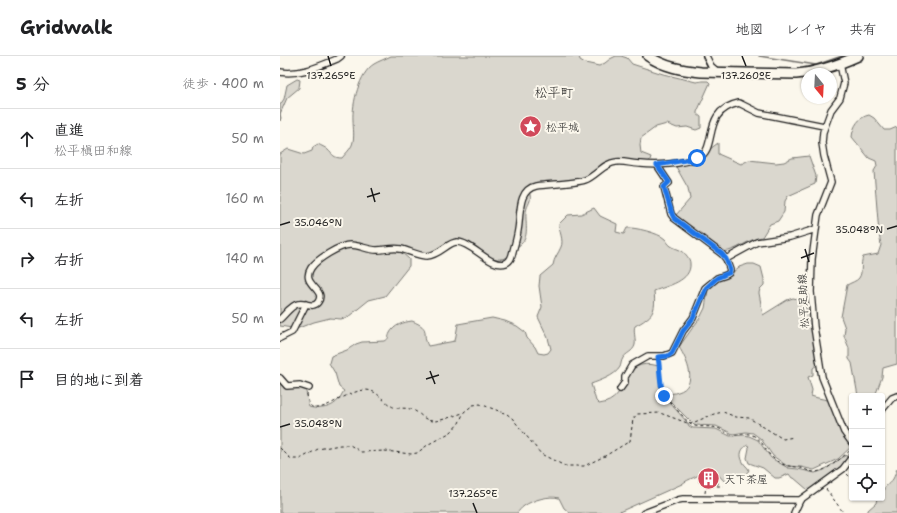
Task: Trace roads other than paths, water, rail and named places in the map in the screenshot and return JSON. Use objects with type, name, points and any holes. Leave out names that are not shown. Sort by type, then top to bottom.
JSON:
[{"type":"highway","points":[[648,56],[675,68],[701,72],[807,73],[825,69],[858,56]]},
{"type":"street","points":[[280,72],[290,74],[303,72],[341,56]]},
{"type":"street","points":[[706,56],[712,66],[719,72]]},
{"type":"street","name":"松平足助線","points":[[840,64],[844,83],[840,98],[831,110],[824,126],[822,143],[831,182],[818,215],[812,259],[811,292],[814,327],[822,377],[844,432],[849,439]]},
{"type":"street","points":[[280,319],[296,305],[302,303],[314,305],[318,302],[320,296],[319,293],[308,278],[312,267],[320,260],[341,247],[350,245],[378,250],[397,248],[414,254],[429,256],[437,254],[452,243],[458,242],[469,246],[491,260],[503,264],[510,261],[518,231],[521,202],[529,189],[536,186],[584,180],[605,166],[616,162],[657,165],[697,158],[701,156],[708,144],[716,116],[729,105],[738,103],[759,113],[824,126]]},
{"type":"street","points":[[620,389],[625,382],[625,377],[632,365],[648,356],[668,356],[672,353],[683,331],[693,318],[706,288],[717,278],[729,273],[730,268],[726,259],[720,253],[674,218],[664,187],[669,182],[657,165]]},
{"type":"street","points":[[726,259],[757,242],[790,237],[816,228]]},
{"type":"street","points":[[280,338],[292,332],[306,304]]},
{"type":"street","points":[[280,378],[287,386],[300,385],[307,387]]},
{"type":"street","points":[[885,406],[892,398],[897,396]]},
{"type":"street","points":[[794,513],[800,500],[843,469],[849,461]]},
{"type":"street","points":[[644,513],[678,500],[800,500]]},
{"type":"waterway","points":[[759,56],[816,65],[842,56]]},
{"type":"place","name":"松平城","points":[[530,127]]},
{"type":"place","name":"天下茶屋","points":[[709,479]]},
{"type":"district","name":"松平町","points":[[554,92]]}]
